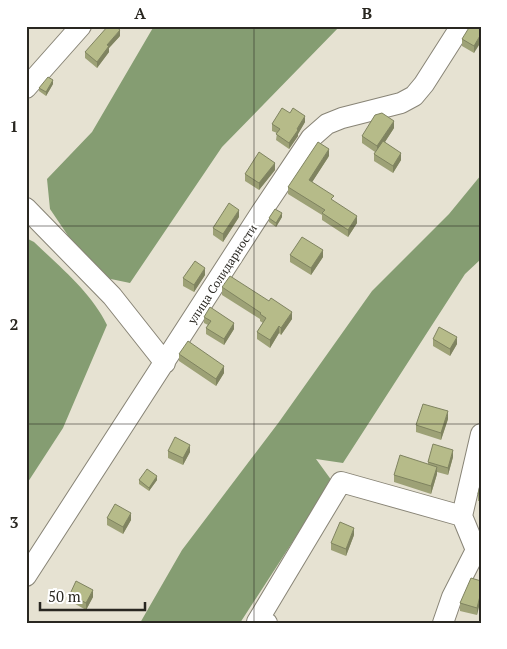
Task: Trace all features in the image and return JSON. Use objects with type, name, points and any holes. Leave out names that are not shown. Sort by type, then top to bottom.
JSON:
[{"type":"street","points":[[26,88],[81,26]]},
{"type":"street","name":"улица Солидарности","points":[[26,576],[311,138],[327,124],[342,118],[401,103],[414,96],[424,84],[461,26]]},
{"type":"street","points":[[26,208],[112,296],[165,363]]},
{"type":"street","points":[[443,623],[452,597],[479,550],[462,516],[481,434]]},
{"type":"street","points":[[267,623],[257,622],[341,482],[462,516]]},
{"type":"shaded area","points":[[154,26],[340,26],[222,147],[130,283],[106,278],[75,246],[50,209],[47,179],[92,132]]},
{"type":"shaded area","points":[[481,175],[481,259],[465,274],[343,463],[316,459],[332,481],[240,623],[140,623],[182,550],[279,422],[372,291],[449,214]]},
{"type":"shaded area","points":[[26,238],[34,242],[74,280],[84,291],[107,325],[63,428],[26,485]]},
{"type":"building","points":[[108,26],[115,26],[120,30],[107,45],[109,46],[97,62],[85,52]]},
{"type":"building","points":[[470,26],[481,28],[481,34],[474,46],[462,39]]},
{"type":"building","points":[[48,77],[53,80],[46,92],[39,88]]},
{"type":"building","points":[[282,108],[290,113],[293,108],[305,116],[289,143],[276,134],[280,129],[272,124]]},
{"type":"building","points":[[382,113],[394,121],[377,146],[362,136],[375,115]]},
{"type":"building","points":[[383,141],[401,153],[393,166],[374,154]]},
{"type":"building","points":[[318,142],[329,149],[309,180],[334,196],[331,199],[357,216],[348,230],[322,213],[325,210],[288,187]]},
{"type":"building","points":[[259,152],[275,163],[259,183],[245,174]]},
{"type":"building","points":[[229,203],[239,210],[223,234],[213,228]]},
{"type":"building","points":[[275,209],[282,213],[276,223],[269,218]]},
{"type":"building","points":[[302,237],[323,250],[311,268],[290,255]]},
{"type":"building","points":[[195,261],[205,268],[194,285],[183,278]]},
{"type":"building","points":[[230,276],[269,301],[271,298],[292,312],[281,328],[279,326],[270,340],[257,332],[266,318],[222,287]]},
{"type":"building","points":[[210,307],[234,323],[224,339],[206,328],[211,321],[204,317]]},
{"type":"building","points":[[439,327],[457,337],[450,349],[433,339]]},
{"type":"building","points":[[188,341],[224,366],[216,379],[179,354]]},
{"type":"building","points":[[423,404],[448,411],[441,433],[416,425]]},
{"type":"building","points":[[175,437],[190,445],[183,458],[168,451]]},
{"type":"building","points":[[433,444],[453,450],[448,468],[428,462]]},
{"type":"building","points":[[400,455],[437,467],[431,486],[394,475]]},
{"type":"building","points":[[147,469],[157,476],[149,488],[139,480]]},
{"type":"building","points":[[481,481],[481,494],[478,494]]},
{"type":"building","points":[[115,504],[131,513],[123,527],[107,518]]},
{"type":"building","points":[[340,522],[354,528],[346,549],[331,543]]},
{"type":"building","points":[[471,578],[481,581],[481,592],[477,608],[460,603]]},
{"type":"building","points":[[76,581],[93,590],[86,603],[70,594]]}]
